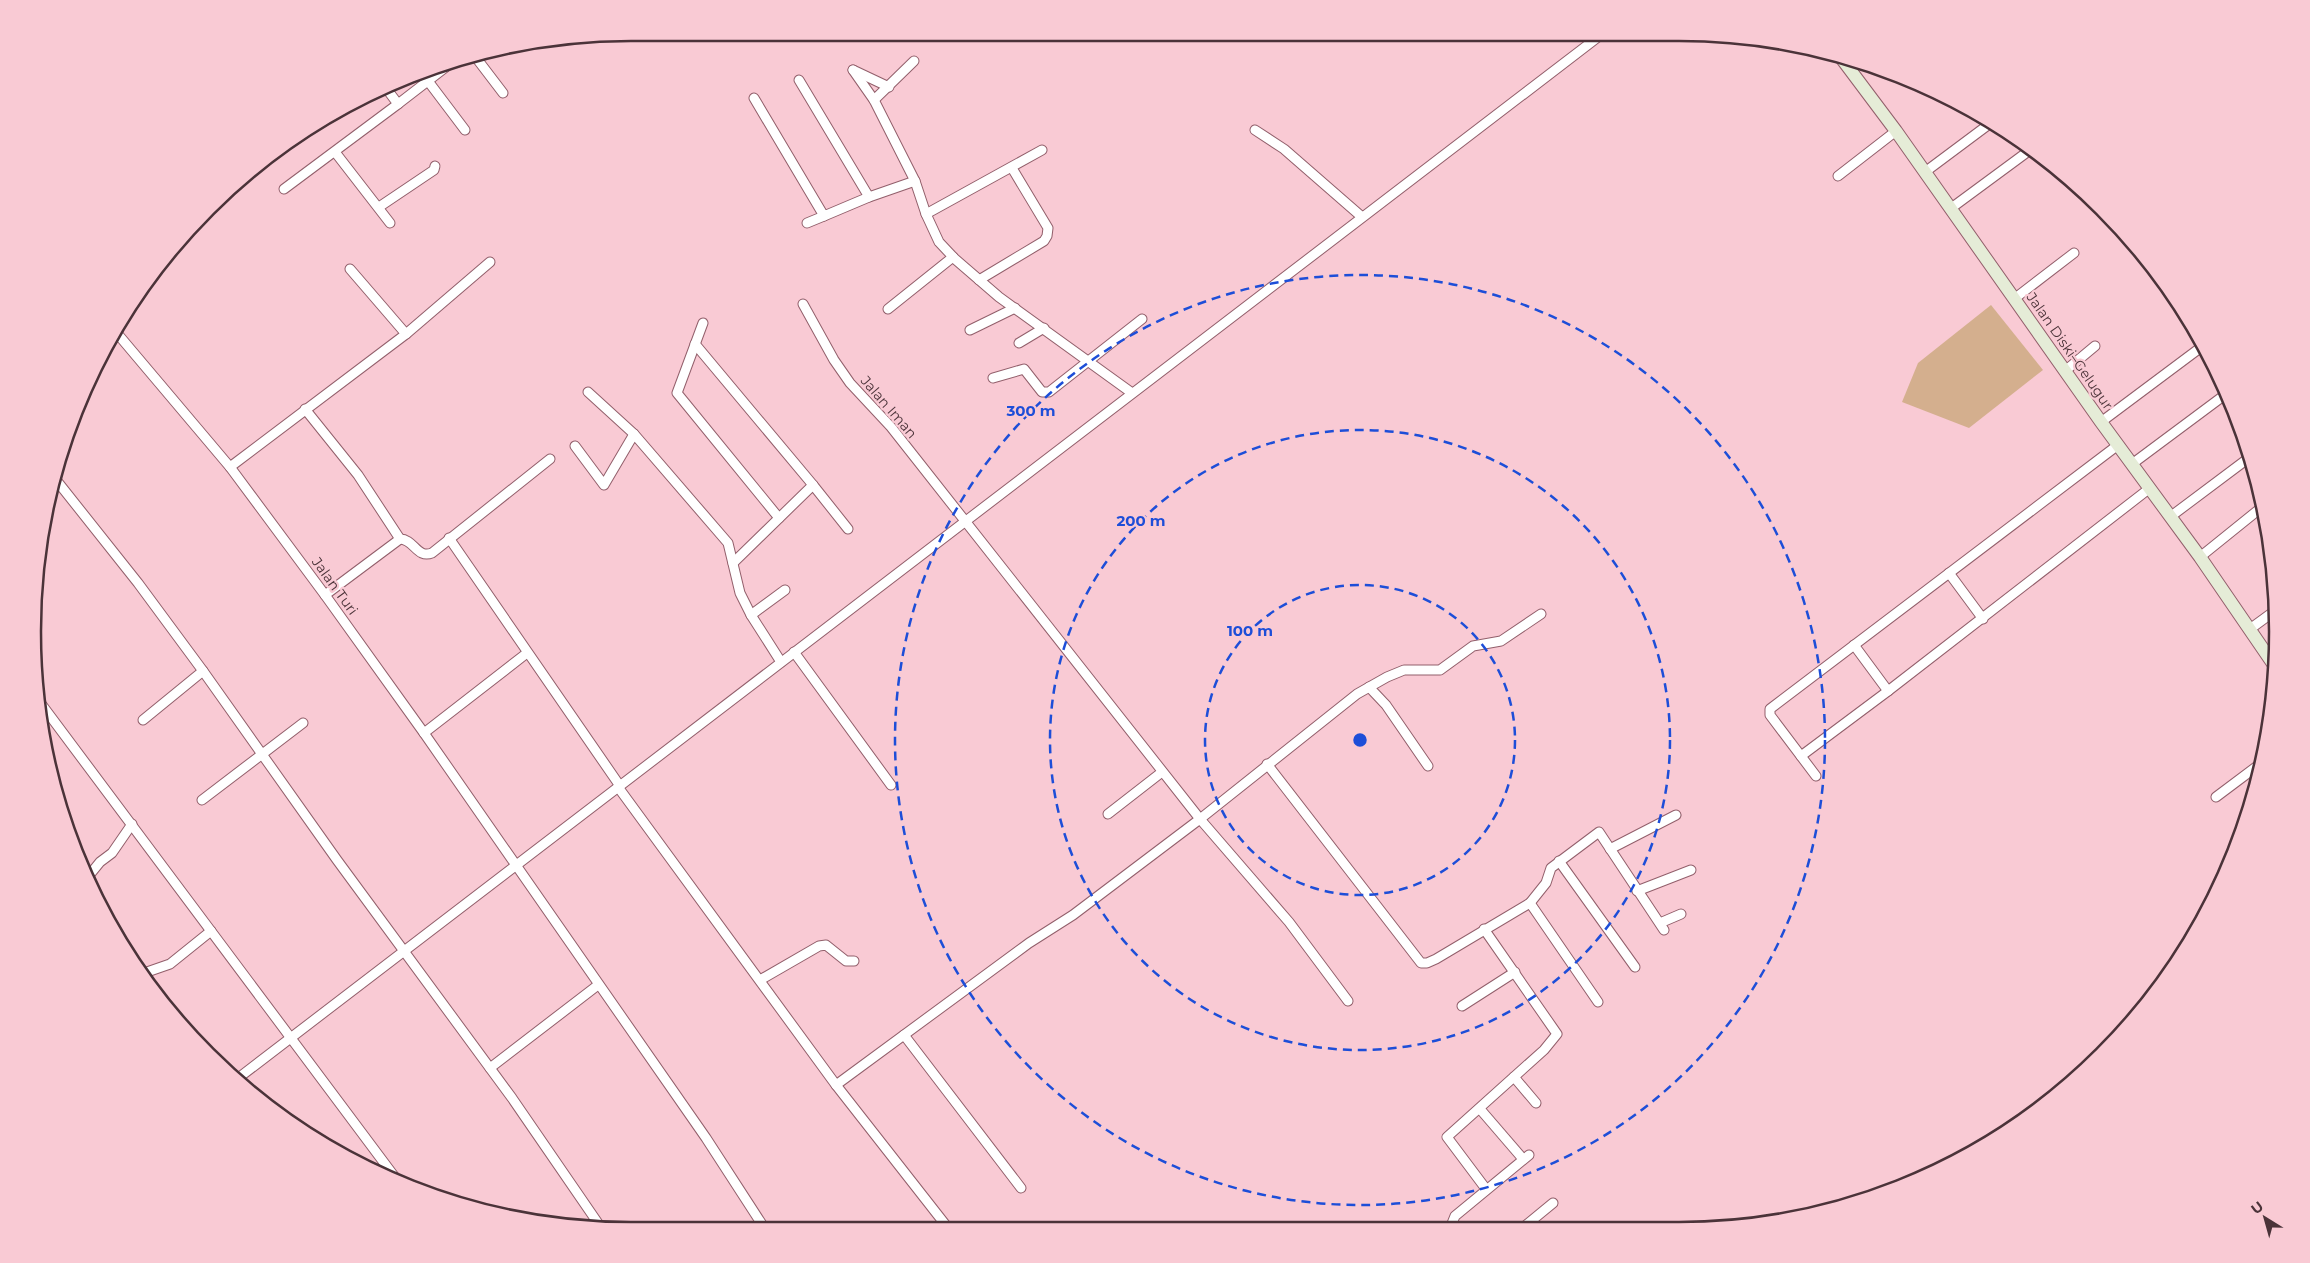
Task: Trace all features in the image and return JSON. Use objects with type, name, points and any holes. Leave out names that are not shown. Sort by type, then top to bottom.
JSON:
[{"type":"main road","name":"Jalan Diski–Gelugur","points":[[1848,66],[1896,131],[2250,630],[2268,652]]},
{"type":"street","points":[[242,1075],[1593,41]]},
{"type":"street","points":[[479,61],[503,93]]},
{"type":"street","points":[[874,100],[914,61]]},
{"type":"street","points":[[889,87],[853,70],[874,100],[915,181],[926,214],[939,242],[979,280],[1015,308],[1132,392]]},
{"type":"street","points":[[284,189],[336,152],[435,76]]},
{"type":"street","points":[[799,80],[869,197]]},
{"type":"street","points":[[428,81],[465,130]]},
{"type":"street","points":[[390,93],[398,104]]},
{"type":"street","points":[[754,98],[824,216]]},
{"type":"street","points":[[1925,172],[1985,127]]},
{"type":"street","points":[[1255,130],[1284,149],[1362,217]]},
{"type":"street","points":[[1838,176],[1896,131]]},
{"type":"street","points":[[926,214],[1042,150]]},
{"type":"street","points":[[336,152],[390,222]]},
{"type":"street","points":[[1950,209],[2025,154]]},
{"type":"street","points":[[379,207],[434,170],[435,166]]},
{"type":"street","points":[[979,280],[1044,240],[1048,232],[1048,228],[1012,168]]},
{"type":"street","points":[[807,223],[869,197],[915,181]]},
{"type":"street","points":[[2014,298],[2074,253]]},
{"type":"street","points":[[888,309],[953,257]]},
{"type":"street","points":[[230,467],[406,334],[490,262]]},
{"type":"street","points":[[350,269],[406,334]]},
{"type":"street","name":"Jalan Iman","points":[[803,304],[834,360],[850,383],[891,427],[1162,772],[1289,922],[1348,1001]]},
{"type":"street","points":[[970,330],[1015,308]]},
{"type":"street","points":[[993,378],[1024,369],[1045,393],[1142,318]]},
{"type":"street","points":[[703,323],[677,393],[779,518]]},
{"type":"street","points":[[1019,343],[1044,328]]},
{"type":"street","name":"Jalan Turi","points":[[120,336],[230,467],[325,596],[424,733],[706,1138],[760,1222]]},
{"type":"street","points":[[695,344],[848,529]]},
{"type":"street","points":[[2065,371],[2095,346]]},
{"type":"street","points":[[2101,422],[2197,350]]},
{"type":"street","points":[[588,392],[634,434],[728,544],[740,593],[751,615],[781,662]]},
{"type":"street","points":[[2132,464],[2220,398]]},
{"type":"street","points":[[305,409],[358,475],[400,539],[410,541],[419,552],[428,554],[550,459]]},
{"type":"street","points":[[575,446],[604,485],[634,434]]},
{"type":"street","points":[[1816,776],[1770,715],[1770,709],[2118,445]]},
{"type":"street","points":[[2170,516],[2243,462]]},
{"type":"street","points":[[60,485],[138,583],[203,671],[404,952],[490,1068],[596,1220]]},
{"type":"street","points":[[733,563],[813,485]]},
{"type":"street","points":[[1801,756],[1983,619],[2150,488]]},
{"type":"street","points":[[2200,557],[2256,512]]},
{"type":"street","points":[[450,538],[619,787],[836,1085],[943,1222]]},
{"type":"street","points":[[325,596],[400,539]]},
{"type":"street","points":[[1949,573],[1983,619]]},
{"type":"street","points":[[751,615],[785,590]]},
{"type":"street","points":[[836,1085],[1029,943],[1073,915],[1369,687],[1404,670],[1440,670],[1473,646],[1502,641],[1541,614]]},
{"type":"street","points":[[2250,630],[2268,616]]},
{"type":"street","points":[[1854,645],[1888,691]]},
{"type":"street","points":[[794,652],[891,785]]},
{"type":"street","points":[[424,733],[527,653]]},
{"type":"street","points":[[143,720],[203,671]]},
{"type":"street","points":[[1369,687],[1386,705],[1428,766]]},
{"type":"street","points":[[46,711],[389,1170]]},
{"type":"street","points":[[202,800],[303,723]]},
{"type":"street","points":[[1267,764],[1421,962],[1427,963],[1436,959],[1530,903],[1546,882],[1551,868],[1599,832],[1662,927],[1680,914]]},
{"type":"street","points":[[2216,797],[2252,770]]},
{"type":"street","points":[[1108,814],[1162,772]]},
{"type":"street","points":[[1610,849],[1676,815]]},
{"type":"street","points":[[92,871],[112,852],[132,824]]},
{"type":"street","points":[[1559,861],[1635,967]]},
{"type":"street","points":[[1637,891],[1691,870]]},
{"type":"street","points":[[1530,903],[1598,1002]]},
{"type":"street","points":[[1484,929],[1557,1034],[1554,1040],[1447,1137],[1486,1189]]},
{"type":"street","points":[[150,972],[170,964],[211,931]]},
{"type":"street","points":[[760,980],[818,946],[826,945],[846,961],[854,961]]},
{"type":"street","points":[[1462,1006],[1515,972]]},
{"type":"street","points":[[490,1068],[598,985]]},
{"type":"street","points":[[904,1035],[1021,1188]]},
{"type":"street","points":[[1514,1077],[1536,1103]]},
{"type":"street","points":[[1453,1222],[1455,1216],[1526,1157],[1480,1108]]},
{"type":"street","points":[[1530,1222],[1552,1204]]},
{"type":"shaded area","points":[[1991,305],[2043,370],[1969,428],[1902,402],[1918,363]]}]
